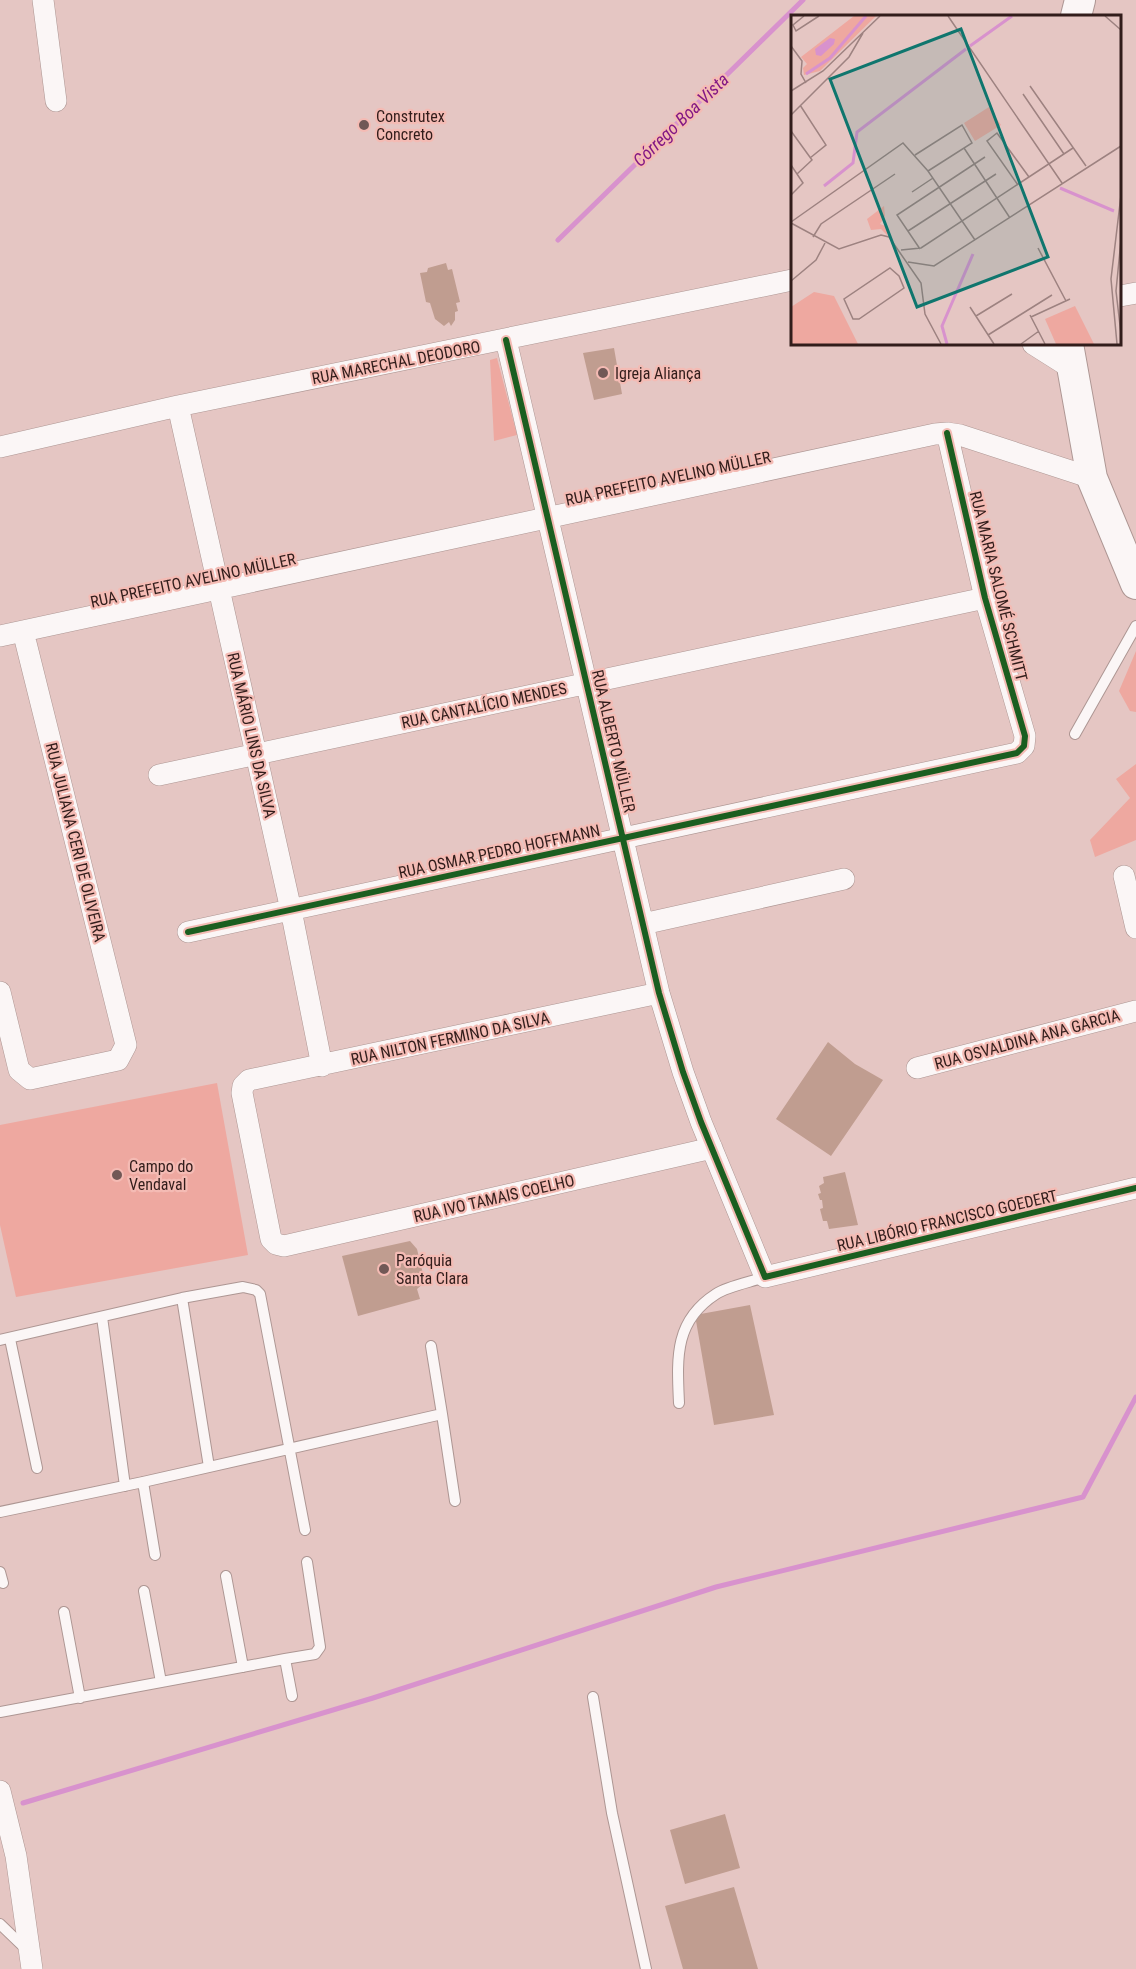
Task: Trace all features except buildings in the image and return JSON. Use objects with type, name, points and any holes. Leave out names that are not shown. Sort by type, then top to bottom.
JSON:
[{"type":"main road","points":[[1076,15],[1080,0]]},
{"type":"main road","points":[[1070,356],[1092,478],[1136,584]]},
{"type":"street","points":[[43,0],[56,101]]},
{"type":"street","name":"RUA MARECHAL DEODORO","points":[[0,447],[178,406],[791,280]]},
{"type":"street","points":[[1121,297],[1136,293]]},
{"type":"street","name":"RUA ALBERTO MÜLLER","points":[[506,340],[659,993],[683,1072],[765,1277]]},
{"type":"street","points":[[1036,345],[1070,356]]},
{"type":"street","name":"RUA MÁRIO LINS DA SILVA","points":[[178,406],[257,754],[322,1066]]},
{"type":"street","name":"RUA PREFEITO AVELINO MÜLLER","points":[[0,636],[947,433],[1092,478]]},
{"type":"street","name":"RUA MARIA SALOMÉ SCHMITT","points":[[947,433],[985,598],[1025,736],[1024,746]]},
{"type":"street","name":"RUA CANTALÍCIO MENDES","points":[[159,775],[985,598]]},
{"type":"street","name":"RUA JULIANA CERI DE OLIVEIRA","points":[[0,992],[19,1070],[30,1079],[118,1060],[124,1052],[126,1045],[23,631]]},
{"type":"street","name":"RUA OSMAR PEDRO HOFFMANN","points":[[188,932],[1017,753],[1024,746]]},
{"type":"street","points":[[1124,876],[1136,928]]},
{"type":"street","points":[[643,924],[844,879]]},
{"type":"street","name":"RUA NILTON FERMINO DA SILVA","points":[[276,1244],[271,1239],[242,1093],[243,1086],[249,1080],[659,993]]},
{"type":"street","name":"RUA OSVALDINA ANA GARCIA","points":[[917,1068],[1136,1011]]},
{"type":"street","name":"RUA IVO TAMAIS COELHO","points":[[276,1244],[284,1246],[712,1148]]},
{"type":"street","name":"RUA LIBÓRIO FRANCISCO GOEDERT","points":[[765,1277],[1136,1188]]},
{"type":"street","points":[[0,1791],[16,1856],[31,1961]]},
{"type":"lane","points":[[1075,734],[1136,626]]},
{"type":"lane","points":[[679,1403],[677,1358],[682,1334],[692,1314],[717,1292],[765,1277]]},
{"type":"lane","points":[[37,1468],[5,1340],[182,1298],[243,1287],[256,1290],[260,1294],[305,1530]]},
{"type":"lane","points":[[182,1298],[209,1467]]},
{"type":"lane","points":[[102,1317],[125,1486]]},
{"type":"lane","points":[[431,1346],[455,1500]]},
{"type":"lane","points":[[0,1512],[442,1414]]},
{"type":"lane","points":[[143,1482],[154,1555]]},
{"type":"lane","points":[[0,1712],[315,1654],[320,1647],[307,1562]]},
{"type":"lane","points":[[226,1576],[243,1667]]},
{"type":"lane","points":[[144,1591],[161,1682]]},
{"type":"lane","points":[[64,1612],[80,1698]]},
{"type":"lane","points":[[285,1659],[292,1696]]},
{"type":"lane","points":[[593,1697],[612,1813],[646,1969]]},
{"type":"lane","points":[[0,1924],[31,1961]]},
{"type":"shaded area","points":[[497,358],[517,435],[494,441],[490,360]]},
{"type":"shaded area","points":[[1136,651],[1136,712],[1130,711],[1119,691]]},
{"type":"shaded area","points":[[1136,764],[1136,840],[1095,857],[1090,840],[1130,798],[1116,779]]},
{"type":"shaded area","name":"Campo do Vendaval","points":[[217,1083],[248,1255],[16,1297],[0,1225],[0,1125]]},
{"type":"waterway","name":"Córrego Boa Vista","points":[[558,240],[803,0]]},
{"type":"waterway","points":[[23,1803],[373,1698],[716,1587],[1083,1497],[1136,1397]]},
{"type":"cycle path","points":[[506,340],[659,993],[701,1122],[765,1277],[1136,1188]]},
{"type":"cycle path","points":[[188,932],[1017,753],[1024,746],[1025,736],[985,598],[947,433]]},
{"type":"place","name":"Construtex Concreto","points":[[364,125]]},
{"type":"place","name":"Igreja Aliança","points":[[603,373]]},
{"type":"place","name":"Campo do Vendaval","points":[[117,1175]]},
{"type":"place","name":"Paróquia Santa Clara","points":[[384,1269]]}]
